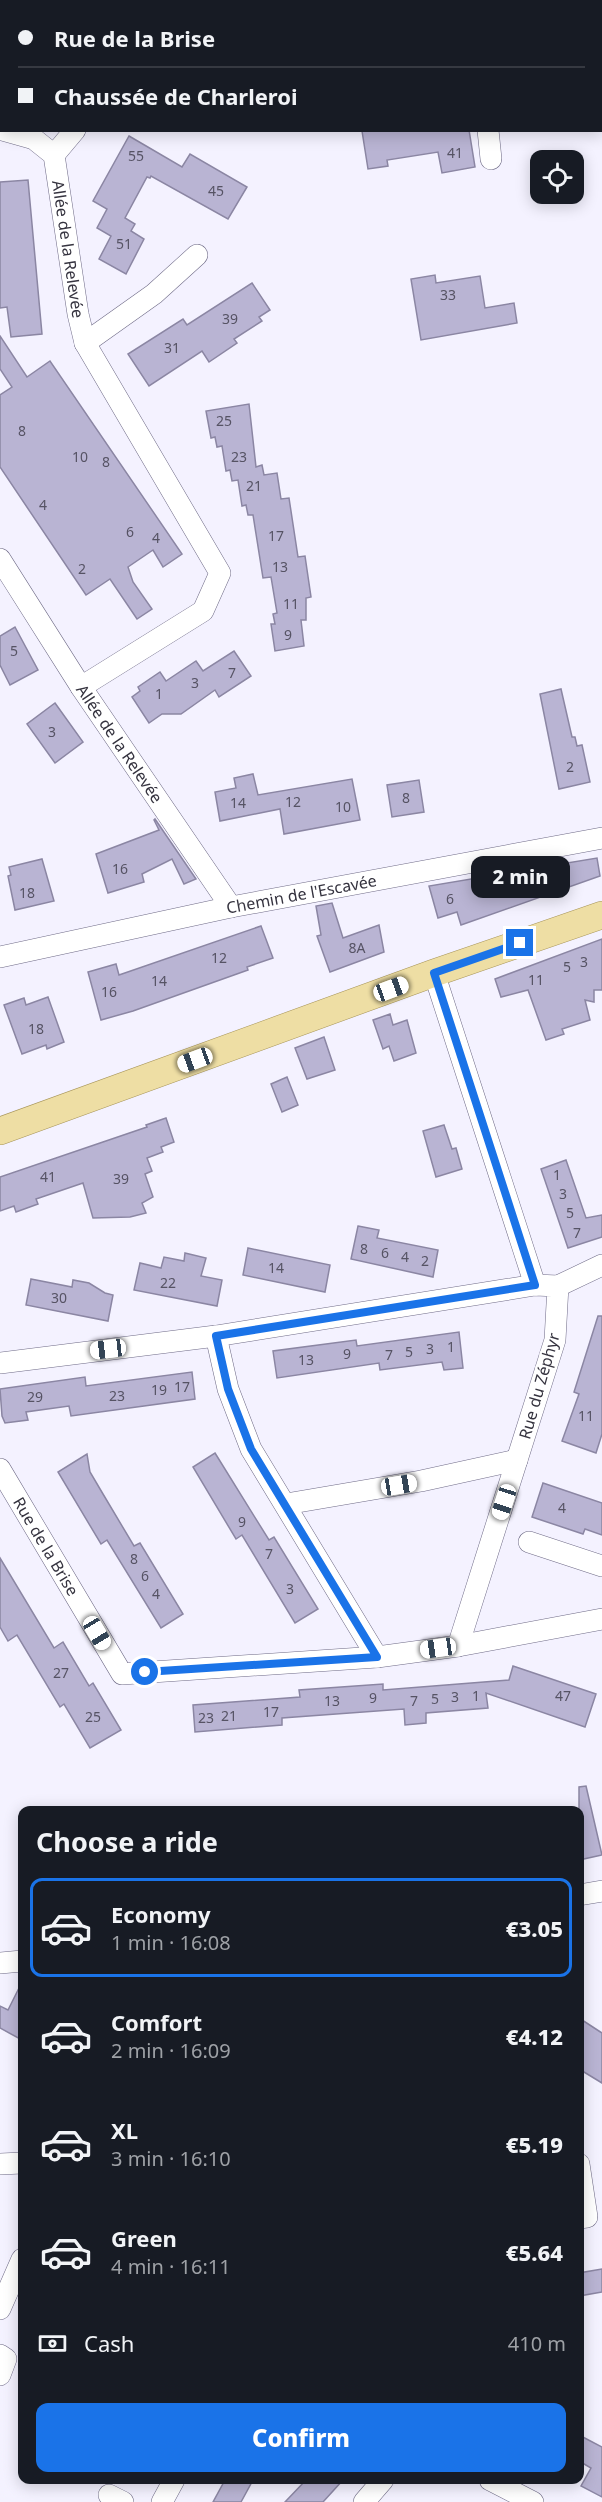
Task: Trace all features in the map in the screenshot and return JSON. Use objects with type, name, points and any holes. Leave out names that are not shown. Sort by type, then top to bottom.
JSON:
[{"type":"main road","points":[[0,1131],[434,973],[602,915]]},
{"type":"street","points":[[8,132],[34,139],[54,155],[73,132]]},
{"type":"street","points":[[488,132],[491,159]]},
{"type":"street","name":"Allée de la Relevée","points":[[54,155],[78,314],[85,343],[220,573],[203,611],[81,687],[231,907]]},
{"type":"street","name":"Allée de la Relevée","points":[[85,343],[154,294],[197,255]]},
{"type":"street","points":[[0,559],[81,687]]},
{"type":"street","name":"Chemin de l'Escavée","points":[[0,957],[231,907],[602,838]]},
{"type":"street","points":[[434,973],[535,1285]]},
{"type":"street","points":[[0,1363],[216,1336],[535,1285],[558,1286],[602,1265]]},
{"type":"street","name":"Rue du Zéphyr","points":[[458,1646],[555,1340],[558,1286]]},
{"type":"street","points":[[216,1336],[228,1389],[251,1449],[377,1657]]},
{"type":"street","points":[[286,1504],[421,1481],[517,1460]]},
{"type":"street","name":"Rue de la Brise","points":[[0,1469],[122,1674],[377,1657],[458,1646],[602,1619]]},
{"type":"street","points":[[529,1542],[602,1566]]},
{"type":"street","points":[[584,1894],[602,1891]]},
{"type":"street","points":[[0,1963],[18,1961]]},
{"type":"street","points":[[0,2164],[18,2163]]},
{"type":"street","points":[[584,2197],[587,2217],[584,2217]]},
{"type":"street","points":[[0,2308],[18,2268]]},
{"type":"street","points":[[162,2502],[172,2484]]},
{"type":"street","points":[[364,2502],[380,2484]]},
{"type":"street","points":[[498,2484],[532,2502]]},
{"type":"building","points":[[362,132],[469,132],[475,167],[442,173],[438,152],[387,160],[388,166],[368,169]]},
{"type":"building","points":[[129,136],[182,167],[190,154],[247,187],[228,219],[151,176],[147,177],[125,218],[135,224],[131,231],[144,239],[126,274],[99,259],[111,236],[97,228],[107,209],[93,201]]},
{"type":"building","points":[[28,180],[42,334],[11,337],[7,307],[0,308],[0,182]]},
{"type":"building","points":[[435,275],[436,283],[480,276],[485,308],[514,303],[517,323],[421,340],[411,279]]},
{"type":"building","points":[[252,283],[270,310],[259,317],[262,321],[234,339],[237,343],[209,362],[202,351],[149,386],[128,354],[183,319],[187,325]]},
{"type":"building","points":[[0,336],[27,377],[50,361],[182,554],[163,567],[153,550],[128,567],[133,582],[152,609],[137,619],[110,579],[86,595],[0,467],[0,395],[12,387],[0,369]]},
{"type":"building","points":[[249,404],[256,467],[262,465],[264,475],[277,473],[281,499],[289,498],[298,557],[305,556],[311,597],[306,598],[306,620],[301,620],[304,646],[275,651],[271,624],[275,624],[273,614],[277,613],[271,577],[263,578],[253,515],[248,515],[246,505],[242,506],[238,480],[232,481],[230,470],[226,471],[222,446],[217,447],[215,437],[211,438],[206,411]]},
{"type":"building","points":[[15,627],[38,670],[10,685],[0,665],[0,636]]},
{"type":"building","points":[[234,651],[251,676],[219,697],[215,690],[181,714],[162,714],[149,723],[132,697],[140,691],[138,687],[160,672],[166,681],[196,661],[203,671]]},
{"type":"building","points":[[561,689],[572,737],[575,737],[577,746],[582,745],[590,782],[559,789],[540,694]]},
{"type":"building","points":[[55,703],[83,742],[55,763],[27,724]]},
{"type":"building","points":[[253,774],[258,795],[352,779],[360,820],[284,834],[280,809],[220,821],[215,792],[236,788],[234,778]]},
{"type":"building","points":[[419,780],[424,812],[392,817],[387,785]]},
{"type":"building","points":[[155,819],[196,879],[184,884],[172,859],[142,874],[144,882],[108,893],[96,854],[159,830]]},
{"type":"building","points":[[597,858],[600,876],[461,925],[457,912],[438,918],[429,886]]},
{"type":"building","points":[[42,859],[54,901],[15,910],[8,876],[11,875],[9,867]]},
{"type":"building","points":[[332,903],[343,938],[379,925],[384,952],[330,972],[317,936],[321,935],[316,906]]},
{"type":"building","points":[[261,926],[273,958],[247,967],[248,970],[101,1020],[88,972],[116,964],[119,975]]},
{"type":"building","points":[[602,939],[602,990],[594,990],[594,1002],[585,1000],[590,1020],[562,1029],[564,1034],[546,1040],[528,990],[501,997],[495,979]]},
{"type":"building","points":[[48,997],[64,1042],[47,1049],[46,1045],[22,1054],[4,1005],[24,998],[26,1005]]},
{"type":"building","points":[[390,1014],[393,1025],[407,1020],[416,1053],[394,1061],[389,1046],[383,1049],[373,1020]]},
{"type":"building","points":[[324,1037],[335,1070],[307,1079],[295,1048]]},
{"type":"building","points":[[287,1077],[298,1105],[282,1112],[271,1084]]},
{"type":"building","points":[[166,1118],[174,1142],[161,1147],[163,1152],[147,1158],[152,1171],[145,1174],[153,1197],[142,1203],[146,1213],[130,1217],[93,1218],[83,1183],[36,1199],[38,1204],[16,1212],[14,1206],[0,1211],[0,1177],[147,1127],[146,1125]]},
{"type":"building","points":[[444,1125],[452,1149],[456,1148],[462,1169],[436,1177],[423,1131]]},
{"type":"building","points":[[566,1160],[586,1218],[602,1215],[602,1237],[568,1248],[541,1169]]},
{"type":"building","points":[[358,1226],[379,1230],[377,1238],[438,1250],[433,1277],[351,1259]]},
{"type":"building","points":[[248,1248],[330,1265],[325,1292],[243,1275]]},
{"type":"building","points":[[185,1253],[206,1258],[201,1276],[222,1280],[217,1306],[134,1290],[140,1263],[161,1268],[164,1257],[184,1261]]},
{"type":"building","points":[[31,1279],[72,1287],[73,1280],[89,1283],[113,1295],[108,1321],[26,1305]]},
{"type":"building","points":[[598,1316],[602,1316],[602,1434],[596,1453],[562,1441],[579,1394],[574,1392]]},
{"type":"building","points":[[459,1332],[463,1368],[444,1370],[442,1362],[380,1370],[379,1363],[277,1378],[273,1351],[356,1340],[357,1346]]},
{"type":"building","points":[[192,1372],[195,1399],[71,1416],[69,1406],[26,1412],[28,1420],[5,1423],[2,1416],[0,1389],[85,1377],[86,1386]]},
{"type":"building","points":[[215,1453],[269,1540],[274,1537],[318,1609],[295,1623],[242,1535],[236,1539],[193,1467]]},
{"type":"building","points":[[87,1454],[90,1472],[134,1546],[140,1543],[183,1614],[161,1628],[107,1540],[101,1544],[58,1472]]},
{"type":"building","points":[[543,1483],[602,1503],[602,1535],[585,1529],[583,1534],[532,1517]]},
{"type":"building","points":[[0,1558],[54,1648],[63,1642],[89,1686],[93,1683],[121,1730],[90,1748],[64,1704],[60,1707],[17,1635],[8,1641],[0,1627]]},
{"type":"building","points":[[513,1666],[596,1694],[585,1727],[486,1693],[488,1708],[426,1713],[426,1723],[405,1725],[404,1709],[282,1718],[282,1725],[195,1732],[193,1705],[300,1697],[299,1690],[383,1684],[383,1690],[509,1680]]},
{"type":"building","points":[[586,1786],[602,1855],[584,1859],[584,1806],[579,1806],[579,1787]]},
{"type":"building","points":[[18,1990],[18,2038],[0,2028],[0,2006],[8,2010]]},
{"type":"building","points":[[584,2021],[602,2033],[602,2083],[584,2072]]},
{"type":"building","points":[[602,2269],[602,2292],[584,2295],[584,2272]]},
{"type":"building","points":[[584,2438],[602,2447],[602,2497],[581,2486],[591,2468],[584,2464]]},
{"type":"building","points":[[223,2484],[251,2484],[241,2502],[213,2502]]},
{"type":"building","points":[[302,2484],[339,2484],[323,2502],[285,2502]]},
{"type":"route","points":[[145,1672],[377,1657],[251,1449],[228,1389],[216,1336],[535,1285],[434,973],[520,943]]}]
